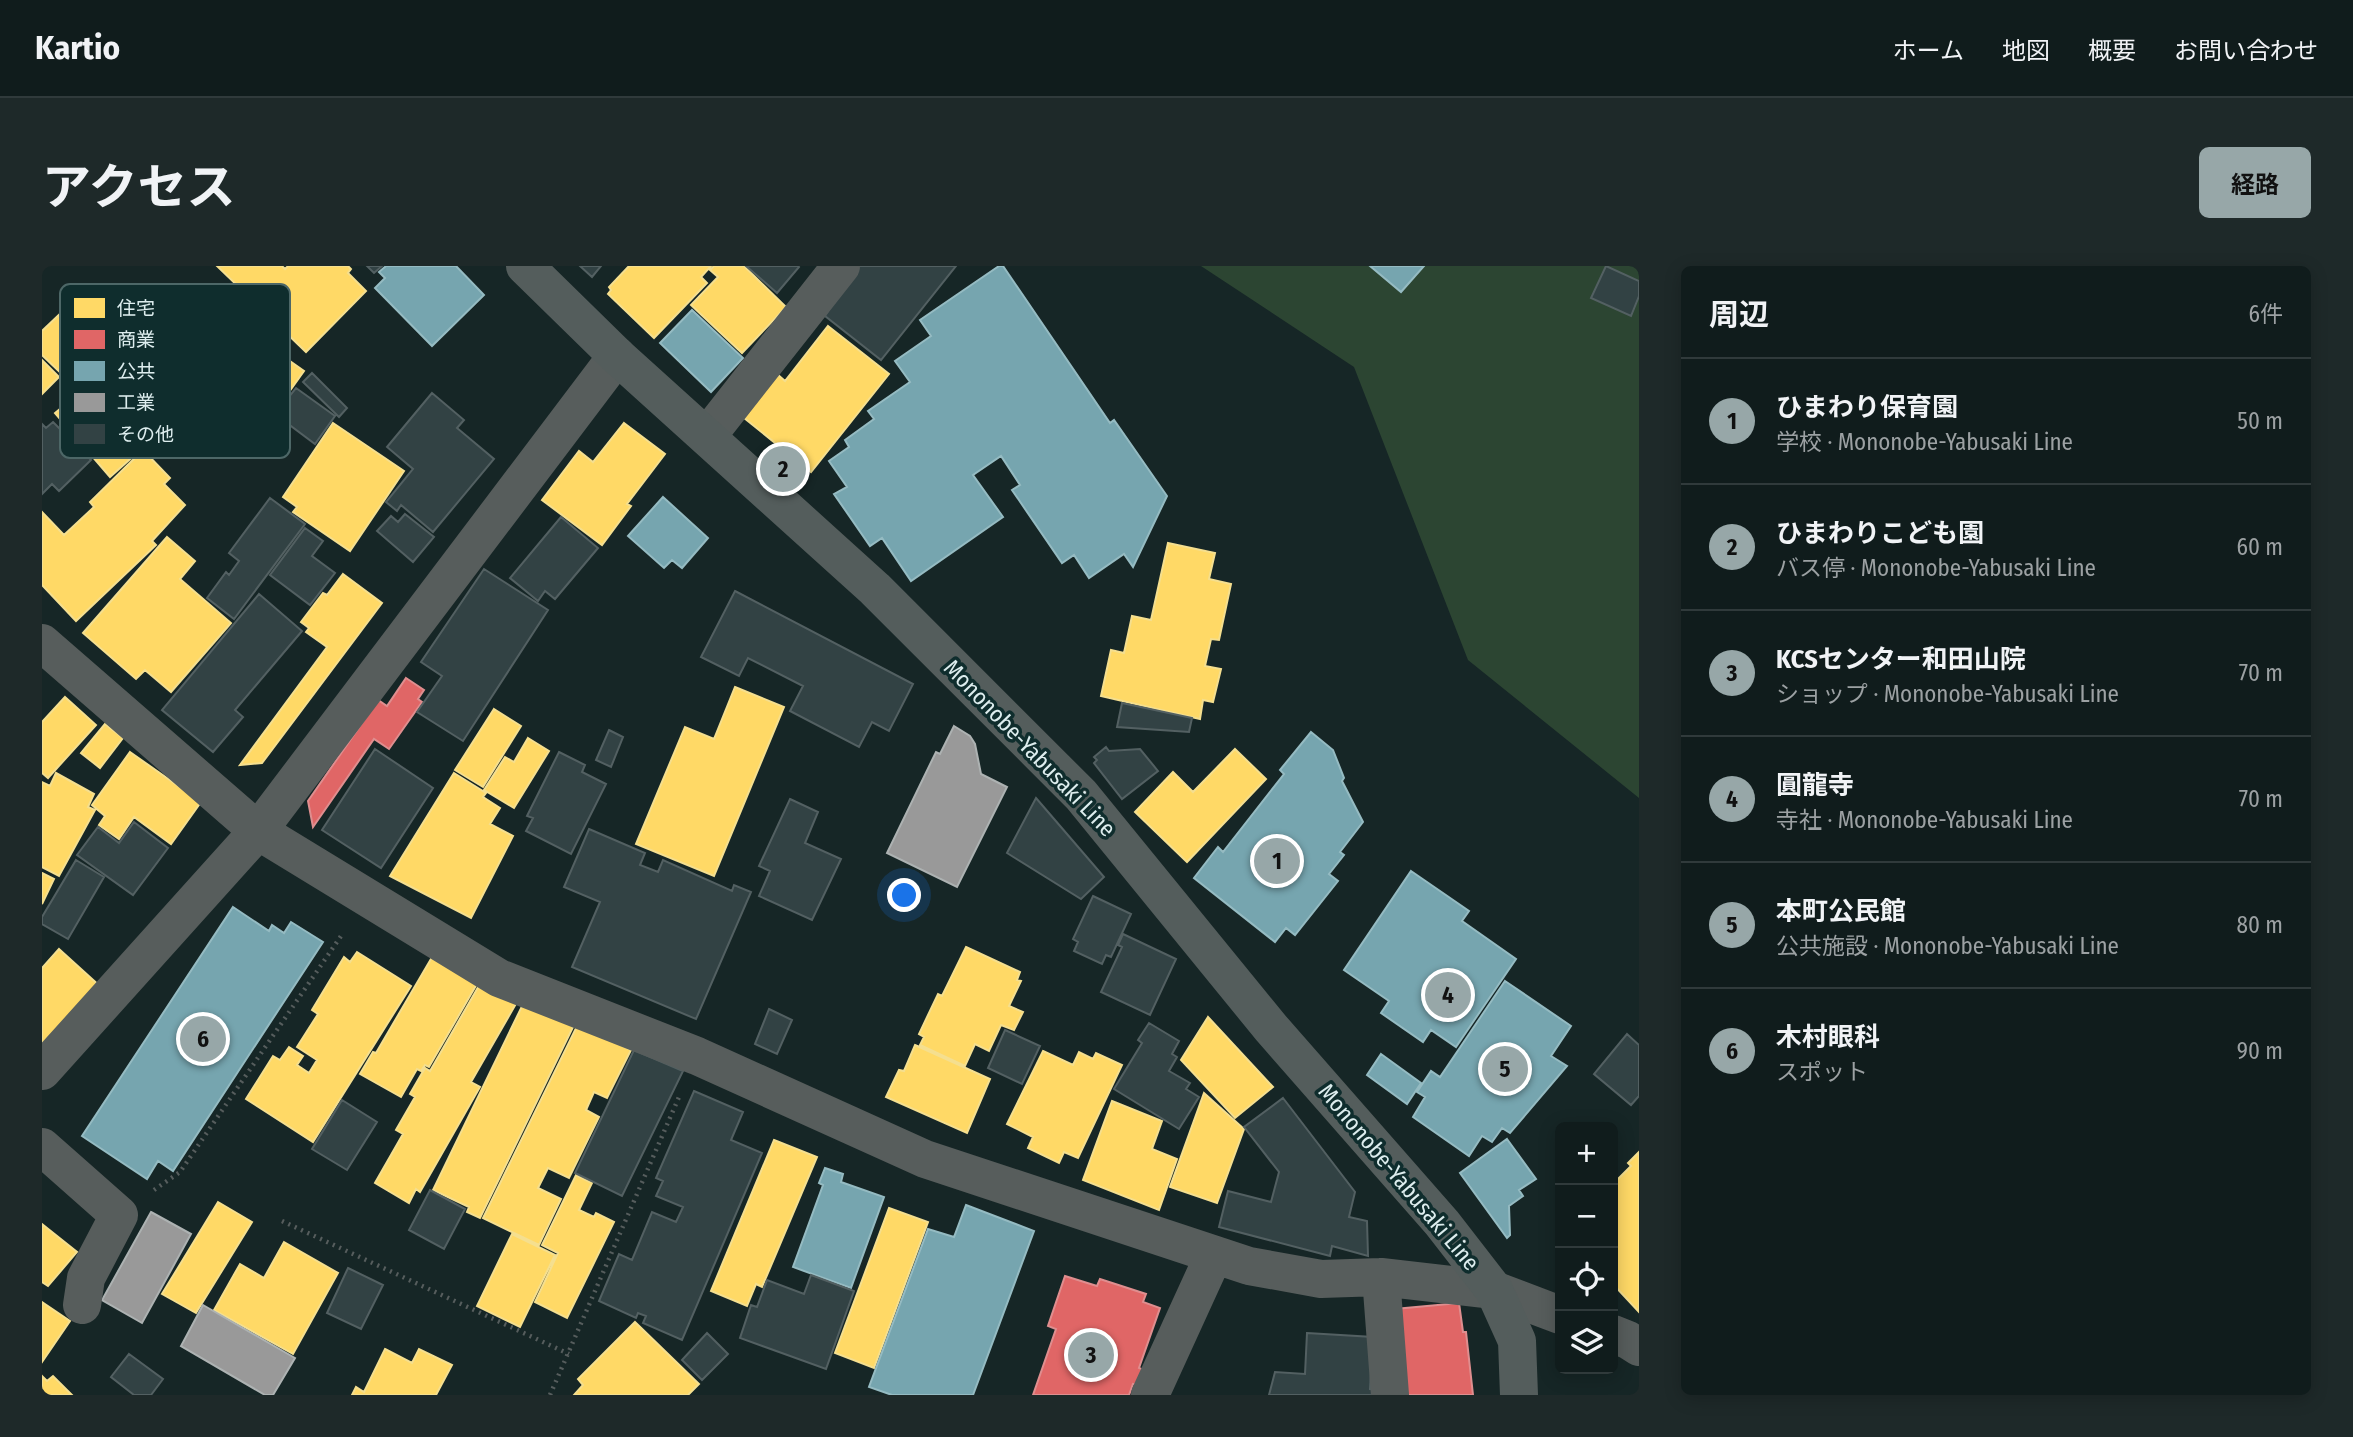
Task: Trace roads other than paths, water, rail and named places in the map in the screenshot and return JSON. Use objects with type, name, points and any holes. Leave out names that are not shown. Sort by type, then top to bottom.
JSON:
[{"type":"main road","name":"Mononobe-Yabusaki Line","points":[[525,266],[617,355],[875,589],[1081,794],[1270,1028],[1442,1223],[1494,1290],[1517,1341],[1519,1395]]},
{"type":"street","points":[[708,435],[841,266]]},
{"type":"street","points":[[42,1071],[258,831],[617,355]]},
{"type":"street","points":[[42,643],[258,831],[499,978],[697,1056],[925,1159],[1214,1255],[1249,1266],[1321,1279],[1381,1277],[1494,1290],[1555,1313]]},
{"type":"street","points":[[42,1147],[119,1215],[86,1278],[82,1305]]},
{"type":"street","points":[[1150,1395],[1214,1255]]},
{"type":"street","points":[[1381,1277],[1390,1395]]},
{"type":"street","points":[[1618,1336],[1639,1348]]},
{"type":"place","name":"ひまわりこども園","points":[[783,469]]},
{"type":"place","name":"ひまわり保育園","points":[[1277,861]]},
{"type":"place","name":"圓龍寺","points":[[1448,995]]},
{"type":"place","name":"木村眼科","points":[[203,1039]]},
{"type":"place","name":"本町公民館","points":[[1505,1069]]},
{"type":"place","name":"KCSセンター和田山院","points":[[1091,1355]]}]
